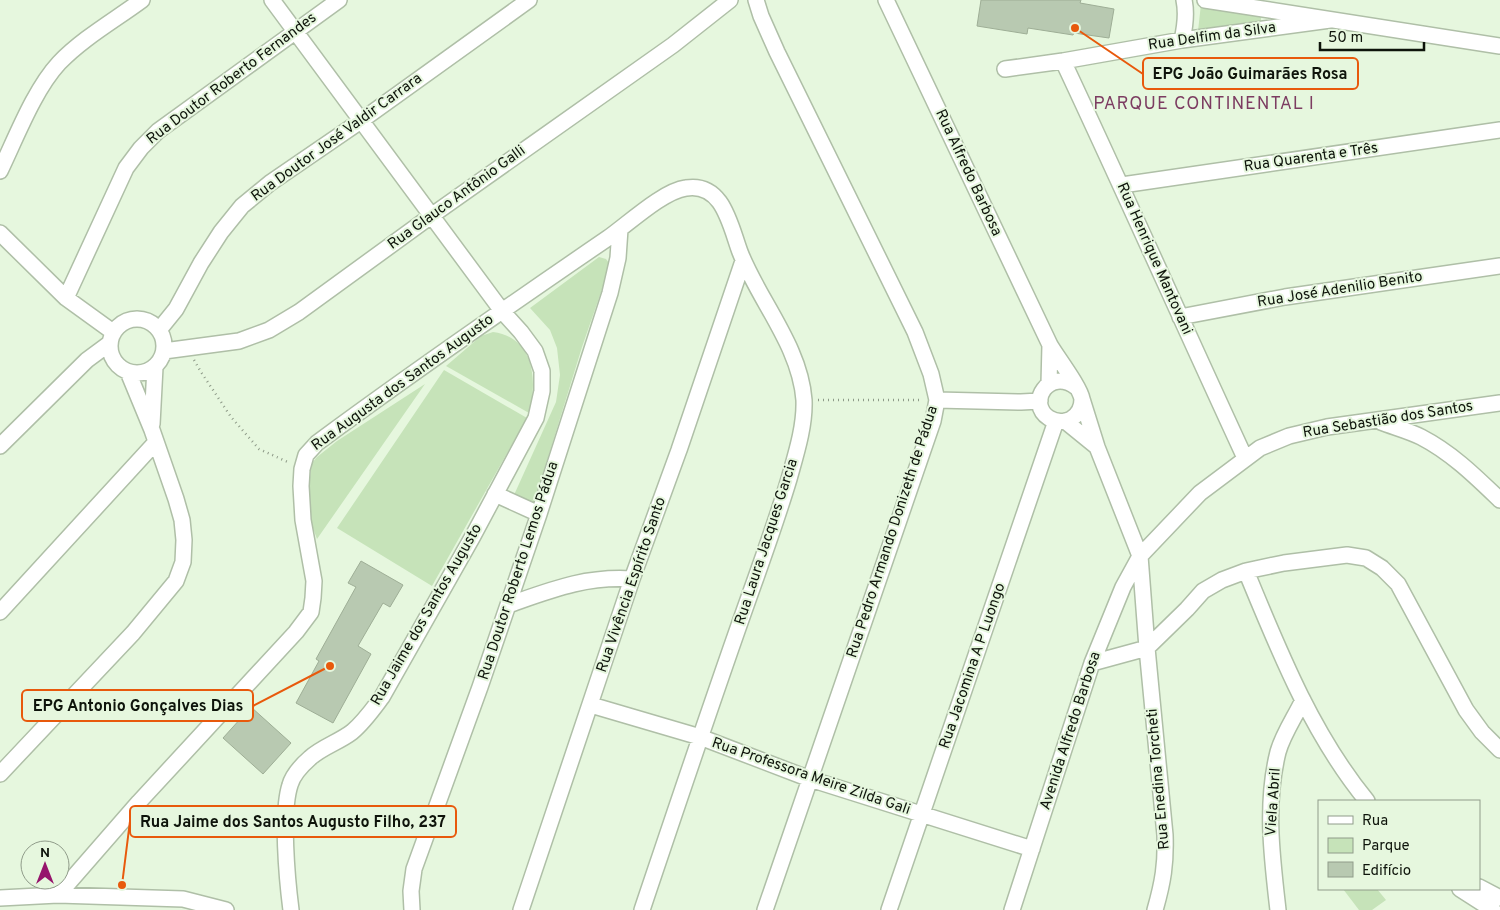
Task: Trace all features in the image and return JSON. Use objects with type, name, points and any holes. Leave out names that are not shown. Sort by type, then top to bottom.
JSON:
[{"type":"street","points":[[0,171],[45,81],[58,64],[72,51],[142,0]]},
{"type":"street","name":"Rua Jaime dos Santos Augusto","points":[[272,0],[431,216],[535,351],[542,371],[542,391],[536,418],[473,536],[382,697],[369,715],[353,731],[311,757],[298,770],[290,783],[286,803],[286,841],[291,910]]},
{"type":"street","name":"Rua Doutor Roberto Fernandes","points":[[66,298],[126,168],[141,148],[158,131],[339,0]]},
{"type":"street","name":"Rua Doutor José Valdir Carrara","points":[[159,330],[176,309],[201,263],[221,232],[242,206],[270,184],[529,0]]},
{"type":"street","name":"Rua Glauco Antônio Galli","points":[[164,351],[238,341],[269,330],[299,312],[673,45],[730,0]]},
{"type":"street","name":"Rua Pedro Armando Donizeth de Pádua","points":[[756,0],[777,52],[915,332],[931,374],[937,400],[930,430],[765,910]]},
{"type":"street","name":"Rua Alfredo Barbosa","points":[[886,0],[1050,345],[1079,392],[1097,447],[1140,556]]},
{"type":"street","points":[[1182,40],[1186,11],[1184,0]]},
{"type":"street","points":[[1206,0],[1500,46]]},
{"type":"street","name":"Rua Delfim da Silva","points":[[1005,69],[1182,40],[1330,20]]},
{"type":"street","name":"Rua Henrique Mantovani","points":[[1063,61],[1122,185],[1245,458]]},
{"type":"street","name":"Rua Quarenta e Três","points":[[1122,185],[1500,130]]},
{"type":"street","name":"Rua Augusta dos Santos Augusto","points":[[58,895],[138,802],[296,632],[310,612],[314,581],[303,520],[301,486],[302,469],[306,455],[317,443],[507,316],[667,195],[689,187],[700,187]]},
{"type":"street","name":"Rua Laura Jacques Garcia","points":[[642,910],[779,511],[795,458],[803,422],[804,400],[800,379],[792,355],[743,261],[722,205],[708,190],[700,187]]},
{"type":"street","name":"Rua Doutor Roberto Lemos Pádua","points":[[412,910],[410,891],[414,869],[540,514],[610,293],[618,258],[620,230]]},
{"type":"street","points":[[0,233],[66,298],[112,338]]},
{"type":"street","name":"Rua Vivência Espírito Santo","points":[[521,910],[632,578],[679,450],[743,261]]},
{"type":"street","name":"Rua José Adenilio Benito","points":[[1180,317],[1285,297],[1500,266]]},
{"type":"street","points":[[0,446],[33,412],[112,338],[119,326],[127,321],[145,320],[159,330],[163,337],[164,351],[161,360],[146,372],[128,372],[120,368],[114,361],[110,352],[112,338]]},
{"type":"street","name":"Rua Alfredo Barbosa","points":[[1049,384],[1050,345]]},
{"type":"street","points":[[0,612],[153,437],[154,367]]},
{"type":"street","points":[[0,774],[133,633],[176,581],[183,562],[184,540],[182,520],[176,499],[128,372]]},
{"type":"street","points":[[1056,380],[1063,380],[1070,382],[1079,392],[1079,410],[1071,419],[1061,421],[1044,414],[1040,401],[1044,388],[1049,384],[1056,380]]},
{"type":"street","points":[[937,400],[1040,401]]},
{"type":"street","name":"Rua Sebastião dos Santos","points":[[1140,556],[1200,494],[1260,448],[1289,436],[1327,427],[1500,403]]},
{"type":"street","name":"Rua Alfredo Barbosa","points":[[1061,421],[1097,447]]},
{"type":"street","name":"Rua Jacomina A P Luongo","points":[[889,910],[1061,421]]},
{"type":"street","points":[[1380,421],[1421,437],[1448,454],[1470,471],[1500,500]]},
{"type":"street","points":[[495,494],[540,514]]},
{"type":"street","points":[[1092,663],[1147,648],[1204,591],[1222,580],[1246,571],[1284,563],[1346,555],[1366,558],[1382,568],[1398,584],[1466,710],[1482,732],[1500,750]]},
{"type":"street","name":"Rua Enedina Torcheti","points":[[1140,556],[1165,835],[1166,864],[1155,910]]},
{"type":"street","name":"Avenida Alfredo Barbosa","points":[[1012,910],[1092,663],[1123,587],[1140,556]]},
{"type":"street","points":[[1246,571],[1275,641],[1303,700],[1331,752],[1366,800]]},
{"type":"street","points":[[508,605],[574,583],[614,578],[632,578]]},
{"type":"street","name":"Viela Abril","points":[[1278,910],[1271,847],[1271,808],[1274,777],[1278,751],[1303,700]]},
{"type":"street","name":"Rua Professora Meire Zilda Gali","points":[[591,705],[700,737],[810,779],[1032,849]]},
{"type":"street","points":[[1480,888],[1500,898]]},
{"type":"street","points":[[1462,890],[1493,910]]},
{"type":"street","points":[[0,898],[58,895],[183,899],[226,910]]},
{"type":"path","points":[[188,348],[201,372],[232,417],[259,449],[302,469]]},
{"type":"path","points":[[804,400],[937,400]]},
{"type":"green space","points":[[1201,4],[1261,14],[1261,23],[1198,31]]},
{"type":"green space","points":[[599,257],[606,259],[609,263],[609,269],[582,347],[534,503],[514,495],[556,402],[560,375],[557,348],[550,330],[530,308]]},
{"type":"green space","points":[[493,332],[507,336],[517,342],[525,351],[530,362],[533,388],[529,413],[446,366],[481,336]]},
{"type":"green space","points":[[444,370],[527,418],[432,586],[337,528]]},
{"type":"green space","points":[[425,384],[317,539],[310,520],[307,499],[312,463],[337,441]]},
{"type":"green space","points":[[1344,890],[1378,890],[1386,900],[1372,910],[1359,910]]},
{"type":"building","points":[[981,0],[1081,0],[1080,3],[1114,9],[1109,38],[1028,28],[1027,34],[977,26]]},
{"type":"building","points":[[361,561],[403,585],[390,607],[383,603],[358,646],[371,654],[333,723],[296,703],[319,661],[316,659],[356,587],[348,583]]},
{"type":"building","points":[[251,707],[291,743],[263,774],[223,738]]},
{"type":"place","name":"EPG João Guimarães Rosa","points":[[1075,28]]},
{"type":"place","name":"EPG Antonio Gonçalves Dias","points":[[330,666]]},
{"type":"place","name":"Rua Jaime dos Santos Augusto Filho, 237","points":[[122,885]]},
{"type":"district","name":"PARQUE CONTINENTAL I","points":[[1204,104]]}]
